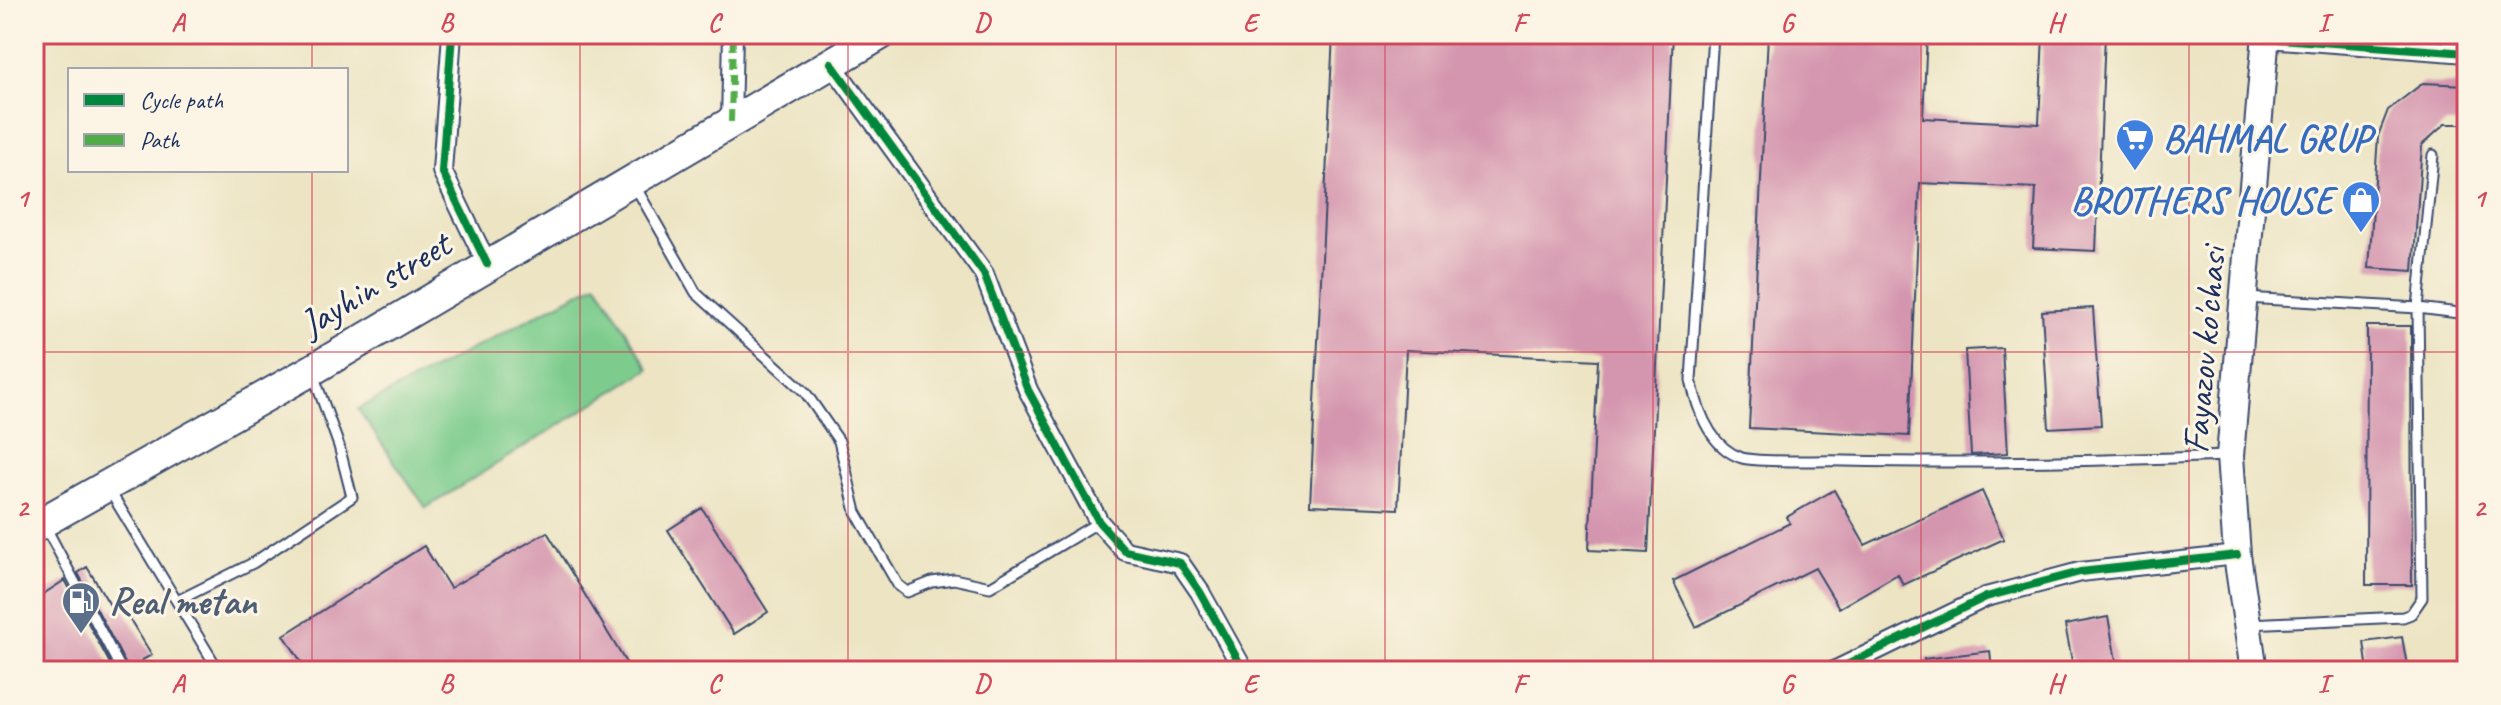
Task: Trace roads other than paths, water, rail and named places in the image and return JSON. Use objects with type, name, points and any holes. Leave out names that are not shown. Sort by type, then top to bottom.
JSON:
[{"type":"main road","name":"Jayhin street","points":[[39,525],[312,370],[881,34]]},
{"type":"main road","name":"Fayazov ko'chasi","points":[[2254,671],[2237,555],[2230,456],[2246,298],[2266,36]]},
{"type":"street","points":[[452,34],[442,171],[487,264]]},
{"type":"street","points":[[731,122],[733,34]]},
{"type":"street","points":[[2266,36],[2467,53]]},
{"type":"street","points":[[831,63],[984,274],[1028,390],[1099,522],[1125,551],[1180,563],[1200,592],[1244,671]]},
{"type":"street","points":[[1834,671],[1986,597],[2080,572],[2237,555]]},
{"type":"lane","points":[[1713,34],[1691,380],[1698,411],[1719,442],[1742,458],[1988,465],[2230,456]]},
{"type":"lane","points":[[2247,624],[2389,619],[2411,614],[2422,598],[2418,308],[2433,155]]},
{"type":"lane","points":[[631,179],[696,293],[805,392],[839,441],[856,512],[898,585],[907,592],[932,582],[954,579],[990,587],[1099,522]]},
{"type":"lane","points":[[2246,298],[2418,308],[2467,314]]},
{"type":"lane","points":[[177,601],[253,563],[352,497],[339,446],[312,370]]},
{"type":"lane","points":[[106,485],[219,671]]},
{"type":"lane","points":[[39,525],[122,671]]},
{"type":"place","name":"BAHMAL GRUP","points":[[2135,172]]},
{"type":"place","name":"BROTHERS HOUSE","points":[[2361,234]]},
{"type":"place","name":"Real metan","points":[[81,635]]}]
